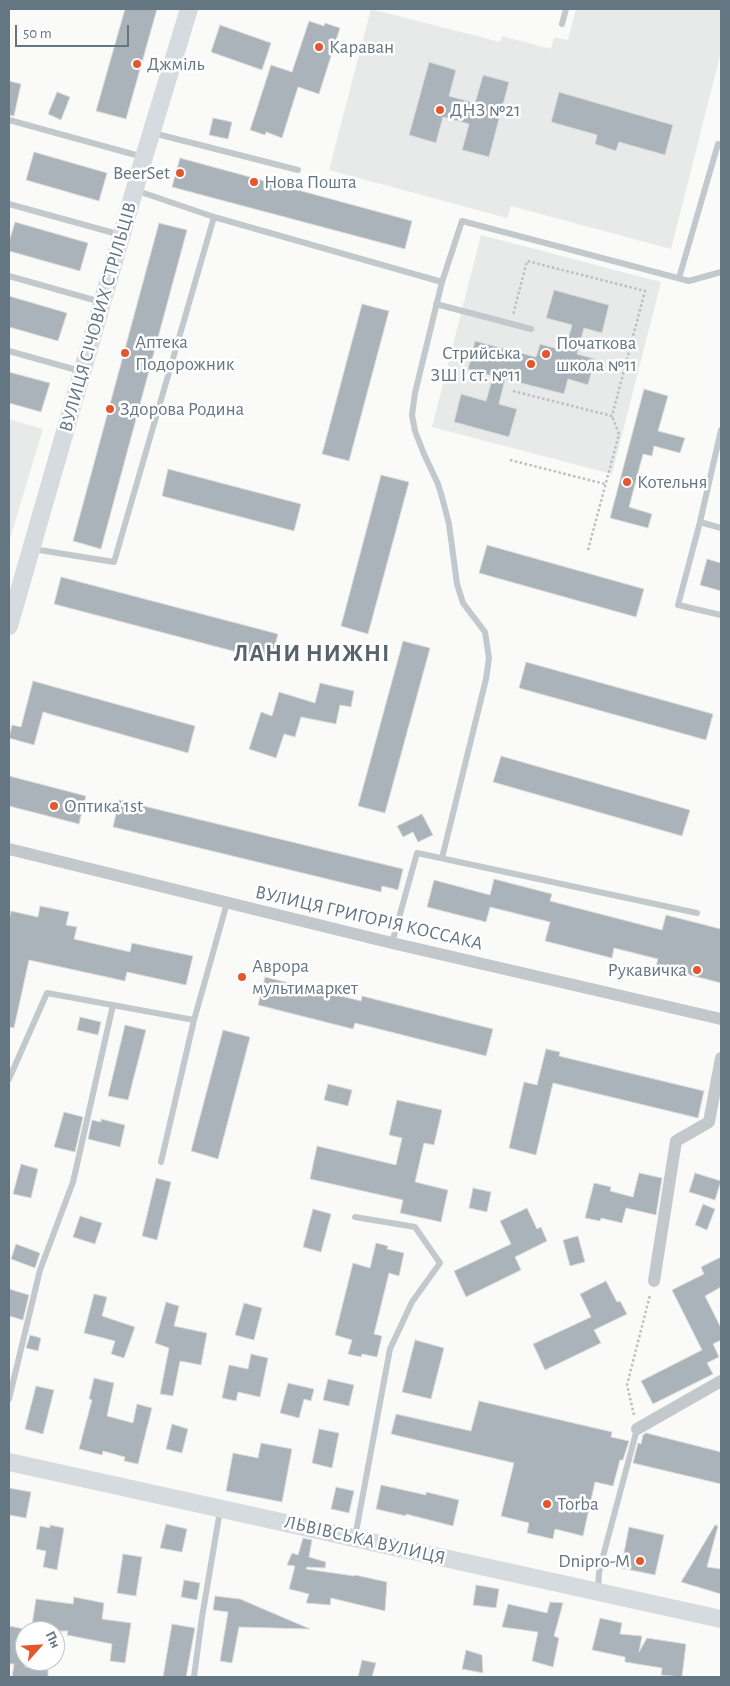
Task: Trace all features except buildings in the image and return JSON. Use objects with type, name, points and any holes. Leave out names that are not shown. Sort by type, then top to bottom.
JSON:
[{"type":"main road","name":"ВУЛИЦЯ СІЧОВИХ СТРІЛЬЦІВ","points":[[9,626],[134,190],[189,9]]},
{"type":"main road","name":"ЛЬВІВСЬКА ВУЛИЦЯ","points":[[9,1462],[721,1619]]},
{"type":"street","name":"ВУЛИЦЯ ГРИГОРІЯ КОССАКА","points":[[9,849],[392,944],[721,1019]]},
{"type":"street","points":[[654,1281],[676,1141],[709,1122],[721,1058]]},
{"type":"street","points":[[637,1429],[721,1381]]},
{"type":"lane","points":[[562,24],[566,9]]},
{"type":"lane","points":[[9,120],[144,157]]},
{"type":"lane","points":[[152,132],[298,170]]},
{"type":"lane","points":[[679,278],[718,144]]},
{"type":"lane","points":[[134,190],[214,217],[442,282]]},
{"type":"lane","points":[[9,204],[122,236]]},
{"type":"lane","points":[[32,548],[114,562],[214,217]]},
{"type":"lane","points":[[442,858],[490,658],[485,632],[464,603],[457,584],[449,524],[442,497],[424,454],[412,415],[415,394],[436,304],[462,220],[688,281],[721,272]]},
{"type":"lane","points":[[9,276],[102,302]]},
{"type":"lane","points":[[436,304],[531,329]]},
{"type":"lane","points":[[9,351],[83,372]]},
{"type":"lane","points":[[721,430],[700,522],[678,605],[721,615]]},
{"type":"lane","points":[[700,522],[721,528]]},
{"type":"lane","points":[[392,944],[417,853],[696,913]]},
{"type":"lane","points":[[161,1162],[194,1020],[227,903]]},
{"type":"lane","points":[[9,1079],[46,993],[194,1020]]},
{"type":"lane","points":[[9,1399],[40,1270],[73,1182],[114,1005]]},
{"type":"lane","points":[[354,1538],[390,1349],[412,1302],[440,1263],[415,1227],[355,1217]]},
{"type":"lane","points":[[598,1592],[601,1566],[637,1429]]},
{"type":"lane","points":[[194,1677],[202,1617],[221,1508]]},
{"type":"path","points":[[511,324],[527,261],[644,291],[612,416],[619,434],[588,550]]},
{"type":"path","points":[[513,391],[612,416]]},
{"type":"path","points":[[510,460],[606,484]]},
{"type":"path","points":[[637,1429],[627,1385],[654,1281]]},
{"type":"shaded area","points":[[371,9],[500,42],[502,36],[551,49],[554,37],[568,40],[576,9],[721,9],[721,52],[671,249],[511,206],[507,218],[329,170]]},
{"type":"shaded area","name":"Початкова школа №11","points":[[481,235],[661,282],[612,474],[432,427]]},
{"type":"shaded area","points":[[9,419],[43,429],[9,542]]},
{"type":"place","name":"Караван","points":[[319,47]]},
{"type":"place","name":"Джміль","points":[[137,64]]},
{"type":"place","name":"ДНЗ №21","points":[[440,110]]},
{"type":"place","name":"BeerSet","points":[[180,173]]},
{"type":"place","name":"Нова Пошта","points":[[254,182]]},
{"type":"place","name":"Аптека Подорожник","points":[[125,353]]},
{"type":"place","name":"Початкова школа №11","points":[[546,354]]},
{"type":"place","name":"Стрийська ЗШ I ст. №11","points":[[531,364]]},
{"type":"place","name":"Здорова Родина","points":[[110,409]]},
{"type":"place","name":"Котельня","points":[[627,482]]},
{"type":"place","name":"Оптика 1st","points":[[54,806]]},
{"type":"place","name":"Рукавичка","points":[[697,970]]},
{"type":"place","name":"Аврора мультимаркет","points":[[242,977]]},
{"type":"place","name":"Torba","points":[[547,1504]]},
{"type":"place","name":"Dnipro-M","points":[[640,1561]]},
{"type":"district","name":"ЛАНИ НИЖНІ","points":[[312,654]]}]
